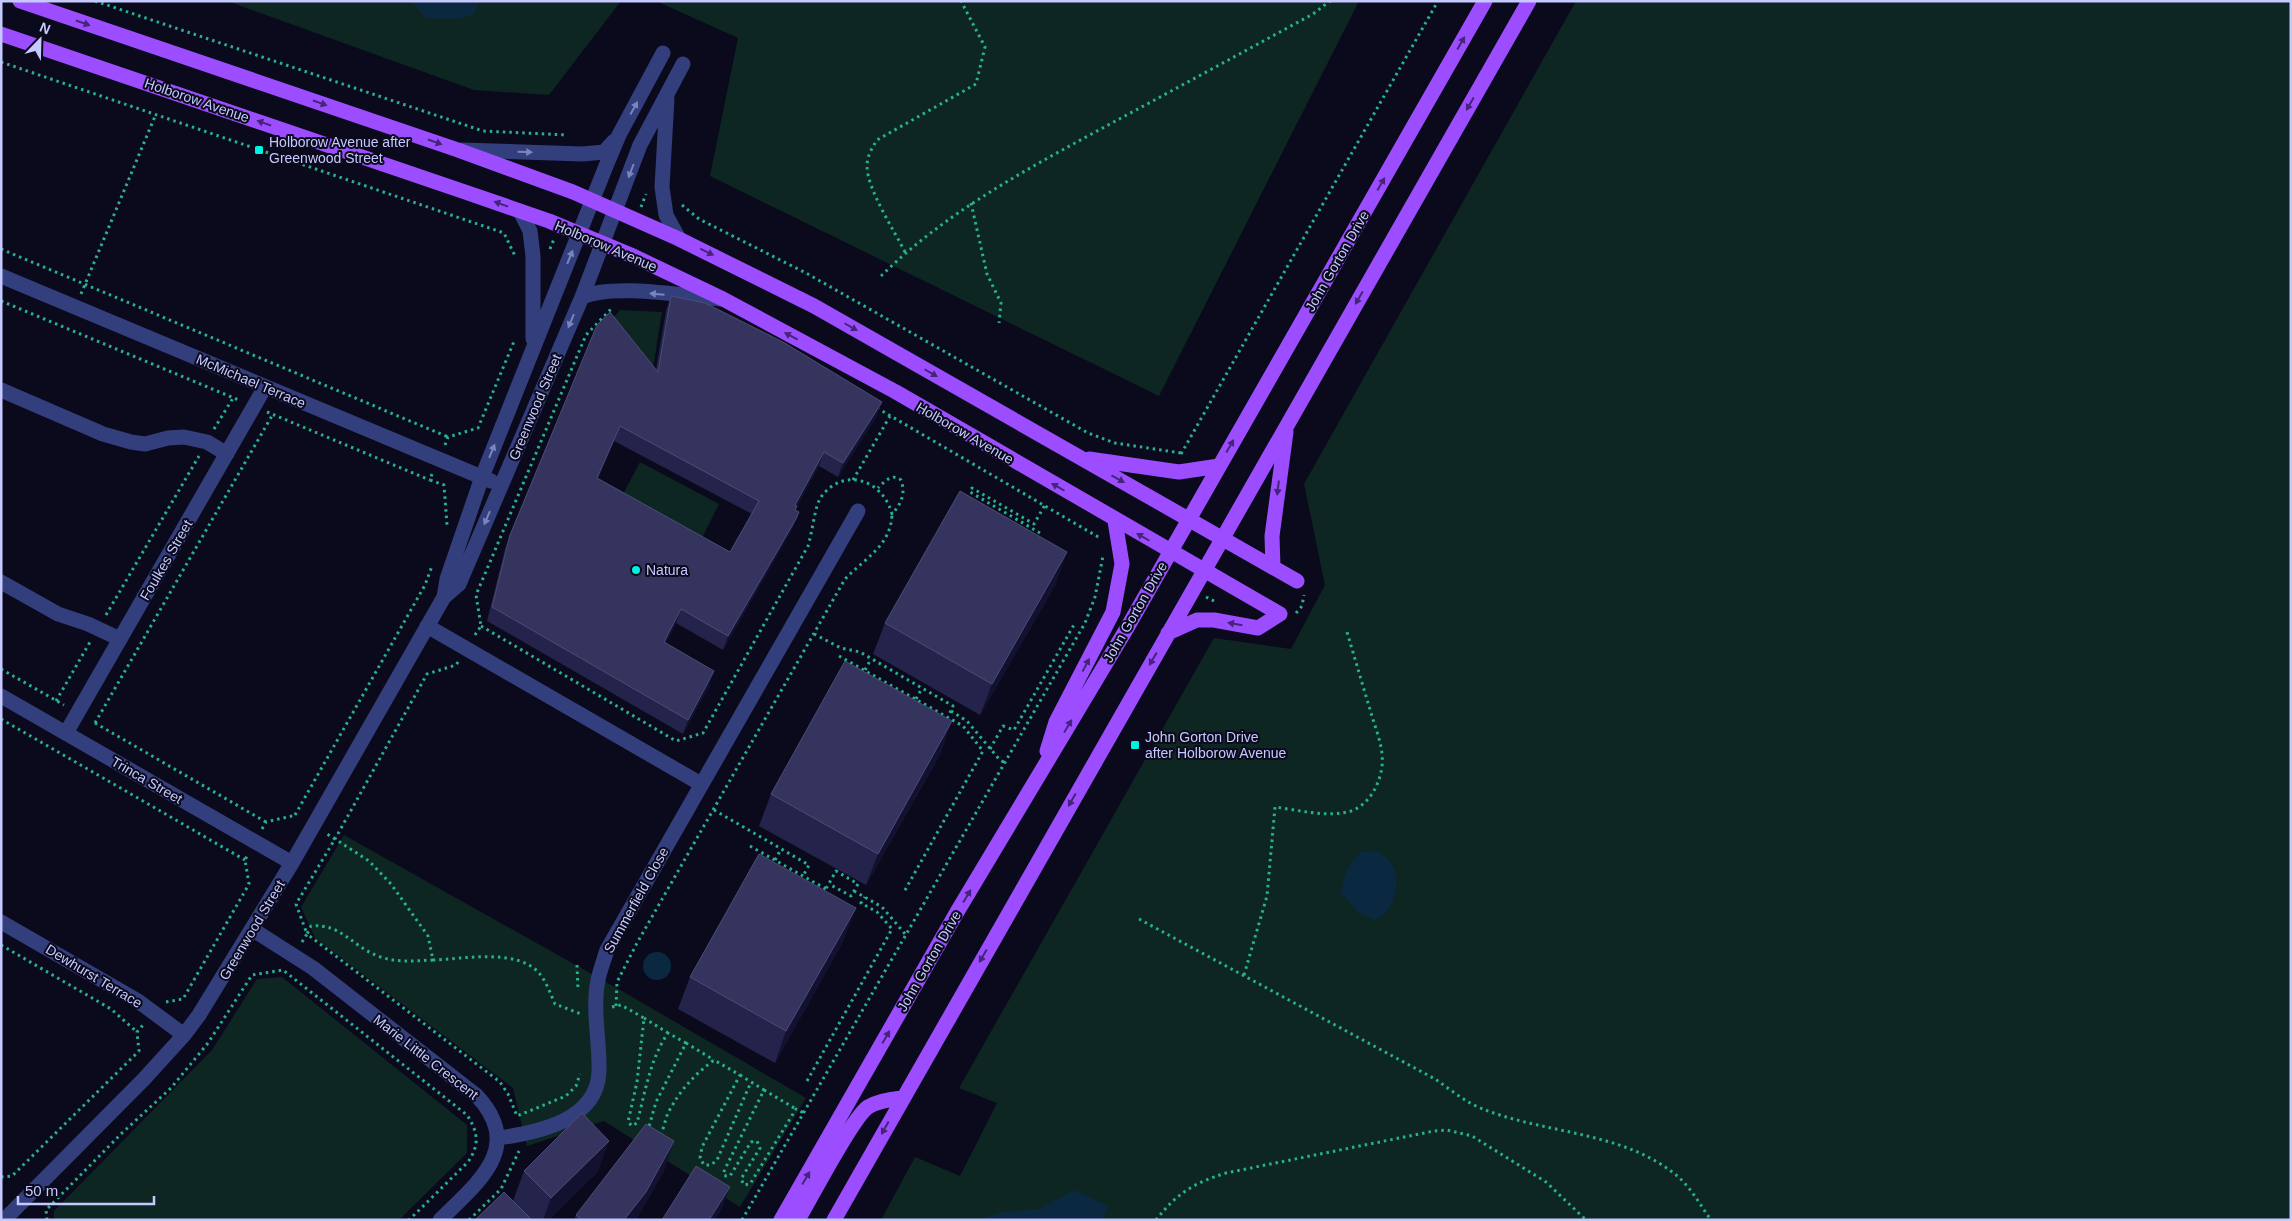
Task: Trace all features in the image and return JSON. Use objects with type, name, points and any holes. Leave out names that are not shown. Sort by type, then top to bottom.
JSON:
[{"type":"main road","points":[[20,1],[458,150],[592,200],[679,239],[814,306],[1297,581]]},
{"type":"main road","name":"John Gorton Drive","points":[[781,1220],[957,912],[1170,552],[1485,1]]},
{"type":"main road","points":[[834,1220],[1529,1]]},
{"type":"main road","name":"Holborow Avenue","points":[[1,34],[520,211],[602,244],[723,299],[896,392],[1115,521],[1280,614]]},
{"type":"main road","points":[[1273,567],[1272,536],[1288,423]]},
{"type":"main road","points":[[1080,458],[1180,472],[1219,466]]},
{"type":"main road","points":[[1040,774],[1056,722],[1113,612],[1122,564],[1115,521]]},
{"type":"main road","points":[[1168,633],[1197,620],[1214,620],[1258,628],[1280,614]]},
{"type":"main road","points":[[798,1220],[849,1131],[867,1107],[886,1100],[902,1098]]},
{"type":"street","points":[[458,150],[582,154],[604,152],[619,135],[663,53]]},
{"type":"street","name":"Greenwood Street","points":[[4,1220],[144,1079],[184,1035],[216,991],[292,863],[444,597],[458,584],[582,297],[640,146],[683,64]]},
{"type":"street","points":[[668,91],[662,187],[666,215],[679,239]]},
{"type":"street","name":"Greenwood Street","points":[[444,597],[447,579],[482,477],[619,135]]},
{"type":"street","points":[[520,211],[530,231],[533,256],[533,348]]},
{"type":"street","name":"McMichael Terrace","points":[[1,276],[502,485]]},
{"type":"street","points":[[582,297],[592,293],[616,290],[723,299]]},
{"type":"street","name":"Foulkes Street","points":[[66,733],[265,387]]},
{"type":"street","points":[[1,390],[103,434],[131,442],[145,444],[168,438],[184,437],[207,442],[227,454]]},
{"type":"street","name":"Summerfield Close","points":[[498,1138],[530,1134],[572,1117],[583,1108],[592,1096],[599,1074],[596,1012],[598,980],[607,950],[858,511]]},
{"type":"street","points":[[1,582],[58,614],[98,628],[120,639]]},
{"type":"street","points":[[427,626],[701,784]]},
{"type":"street","name":"Trinca Street","points":[[1,696],[292,863]]},
{"type":"street","name":"Dewhurst Terrace","points":[[1,922],[138,1001],[184,1035]]},
{"type":"street","name":"Marie Little Crescent","points":[[252,929],[294,954],[477,1096],[490,1109],[497,1128],[498,1138],[494,1159],[482,1177],[440,1220]]},
{"type":"path","points":[[94,1],[483,131],[570,135]]},
{"type":"path","points":[[905,253],[869,182],[867,164],[870,150],[877,140],[976,84],[985,47],[961,1]]},
{"type":"path","points":[[881,276],[905,253],[971,203],[1033,166],[1313,14],[1330,1]]},
{"type":"path","points":[[680,196],[682,206],[699,219],[806,273],[1088,433],[1115,443],[1181,454],[1438,1]]},
{"type":"path","points":[[1,62],[504,233],[515,254],[515,264]]},
{"type":"path","points":[[75,307],[156,114]]},
{"type":"path","points":[[971,203],[987,274],[1001,303],[999,323]]},
{"type":"path","points":[[1,249],[448,437],[478,428],[515,343],[515,333]]},
{"type":"path","points":[[1,301],[444,485],[447,524],[444,532]]},
{"type":"path","points":[[56,701],[233,398]]},
{"type":"path","points":[[873,406],[1094,532],[1102,539],[1104,545]]},
{"type":"path","points":[[95,723],[273,414]]},
{"type":"path","points":[[853,480],[890,416]]},
{"type":"path","points":[[430,480],[448,437]]},
{"type":"path","points":[[878,488],[887,479],[901,480],[903,496],[900,506],[892,514]]},
{"type":"path","points":[[481,626],[676,741],[703,733],[808,546],[815,511],[821,496],[838,483],[853,480],[862,481],[878,488],[885,497],[892,514],[889,534],[883,544],[845,579],[637,943],[617,982],[616,1006]]},
{"type":"path","points":[[1040,533],[970,492],[972,488],[1034,524],[1045,505]]},
{"type":"path","points":[[742,1220],[907,935],[1092,608],[1103,554]]},
{"type":"path","points":[[295,815],[425,585],[435,559]]},
{"type":"path","points":[[1280,614],[1294,616],[1302,606],[1305,598],[1297,581]]},
{"type":"path","points":[[1193,590],[1216,602]]},
{"type":"path","points":[[990,749],[1003,726],[1014,730],[1075,623]]},
{"type":"path","points":[[1244,975],[1267,896],[1275,807],[1322,813],[1350,811],[1360,807],[1368,800],[1380,777],[1382,749],[1347,632]]},
{"type":"path","points":[[814,634],[840,648],[860,652],[953,706],[948,717]]},
{"type":"path","points":[[839,656],[963,726],[983,751],[904,892]]},
{"type":"path","points":[[864,670],[871,659]]},
{"type":"path","points":[[1,669],[266,822],[295,815],[369,861],[391,884],[428,936],[433,960]]},
{"type":"path","points":[[912,706],[922,688]]},
{"type":"path","points":[[950,711],[969,723],[990,749],[1005,763]]},
{"type":"path","points":[[1,719],[245,860]]},
{"type":"path","points":[[714,810],[809,865],[803,876]]},
{"type":"path","points":[[137,1032],[158,1004],[183,999],[249,884],[245,860],[266,822]]},
{"type":"path","points":[[334,839],[296,904],[307,934],[500,1082],[508,1094],[517,1116],[566,1096],[576,1086],[582,1069]]},
{"type":"path","points":[[750,846],[826,889]]},
{"type":"path","points":[[775,860],[781,848]]},
{"type":"path","points":[[820,901],[826,889],[836,871],[858,884],[851,896],[829,884]]},
{"type":"path","points":[[854,891],[882,907],[907,935]]},
{"type":"path","points":[[807,1081],[892,930],[877,912],[861,903],[865,897]]},
{"type":"path","points":[[1139,919],[1244,975],[1316,1017],[1435,1079],[1482,1109],[1622,1147],[1651,1159],[1676,1175],[1687,1186],[1711,1220]]},
{"type":"path","points":[[284,970],[311,926],[324,925],[339,931],[377,956],[400,962],[503,957],[524,962],[539,973],[555,1004],[580,1014],[621,1005],[804,1113]]},
{"type":"path","points":[[1,946],[111,1009],[137,1032],[139,1051],[12,1176],[1,1177]]},
{"type":"path","points":[[47,1220],[46,1210],[122,1133],[171,1088],[208,1043],[252,975],[284,970],[467,1115],[477,1130],[474,1152],[468,1162],[409,1220]]},
{"type":"path","points":[[644,1018],[637,1082],[628,1122],[632,1126],[637,1124],[658,1051],[668,1033]]},
{"type":"path","points":[[686,1043],[656,1102],[648,1130],[653,1136],[662,1133],[667,1117],[682,1088],[695,1074],[714,1060]]},
{"type":"path","points":[[740,1075],[702,1148],[700,1158],[704,1165],[711,1165],[717,1160],[751,1082]]},
{"type":"path","points":[[764,1090],[725,1169],[723,1174],[726,1176],[732,1173],[751,1142],[757,1142],[760,1148],[741,1179],[744,1185],[750,1184],[796,1108]]},
{"type":"path","points":[[1156,1220],[1180,1193],[1196,1184],[1226,1173],[1434,1130],[1447,1130],[1472,1136],[1521,1167],[1564,1197],[1586,1220]]},
{"type":"green space","points":[[227,1],[621,1],[549,95],[474,90]]},
{"type":"green space","points":[[656,1],[1359,1],[1159,396],[710,176],[738,38]]},
{"type":"green space","points":[[1576,1],[2291,1],[2291,1220],[881,1220],[915,1157],[960,1176],[997,1103],[959,1088],[1214,638],[1291,649],[1325,585],[1304,484]]},
{"type":"green space","points":[[620,310],[662,312],[653,368],[608,324]]},
{"type":"green space","points":[[640,462],[719,504],[698,546],[619,502]]},
{"type":"green space","points":[[344,835],[622,991],[806,1098],[740,1207],[604,1121],[527,1146],[513,1088],[315,938],[301,907]]},
{"type":"green space","points":[[282,977],[467,1125],[467,1153],[399,1220],[54,1220],[54,1211],[212,1050],[257,979]]},
{"type":"water","points":[[410,1],[479,1],[474,14],[458,19],[426,18]]},
{"type":"water","points":[[1373,851],[1380,853],[1392,864],[1395,871],[1396,888],[1391,904],[1385,914],[1375,920],[1359,913],[1341,893],[1347,870],[1361,852]]},
{"type":"water","points":[[657,952],[667,956],[671,966],[667,976],[657,980],[647,976],[643,966],[647,956]]},
{"type":"water","points":[[1074,1190],[1108,1206],[1103,1220],[978,1220],[1002,1212],[1039,1209]]},
{"type":"building","points":[[671,296],[705,303],[783,342],[882,402],[843,463],[824,452],[795,505],[797,506],[795,510],[799,512],[796,519],[728,636],[681,609],[664,642],[714,671],[688,720],[492,607],[510,535],[597,325],[610,312],[658,372]],"holes":[[[620,426],[759,501],[730,552],[597,478]]]},
{"type":"building","points":[[960,491],[1067,552],[992,684],[885,623]]},
{"type":"building","points":[[845,661],[952,721],[878,854],[771,794]]},
{"type":"building","points":[[759,854],[856,908],[786,1031],[690,977]]},
{"type":"building","points":[[582,1113],[609,1141],[551,1198],[524,1171]]},
{"type":"building","points":[[646,1124],[674,1141],[646,1192],[624,1220],[582,1220],[576,1215]]},
{"type":"building","points":[[696,1166],[730,1187],[709,1220],[662,1220]]},
{"type":"building","points":[[504,1192],[531,1219],[475,1220]]},
{"type":"place","name":"Holborow Avenue after Greenwood Street","points":[[259,150]]},
{"type":"place","name":"Natura","points":[[636,570]]},
{"type":"place","name":"John Gorton Drive after Holborow Avenue","points":[[1135,745]]}]
